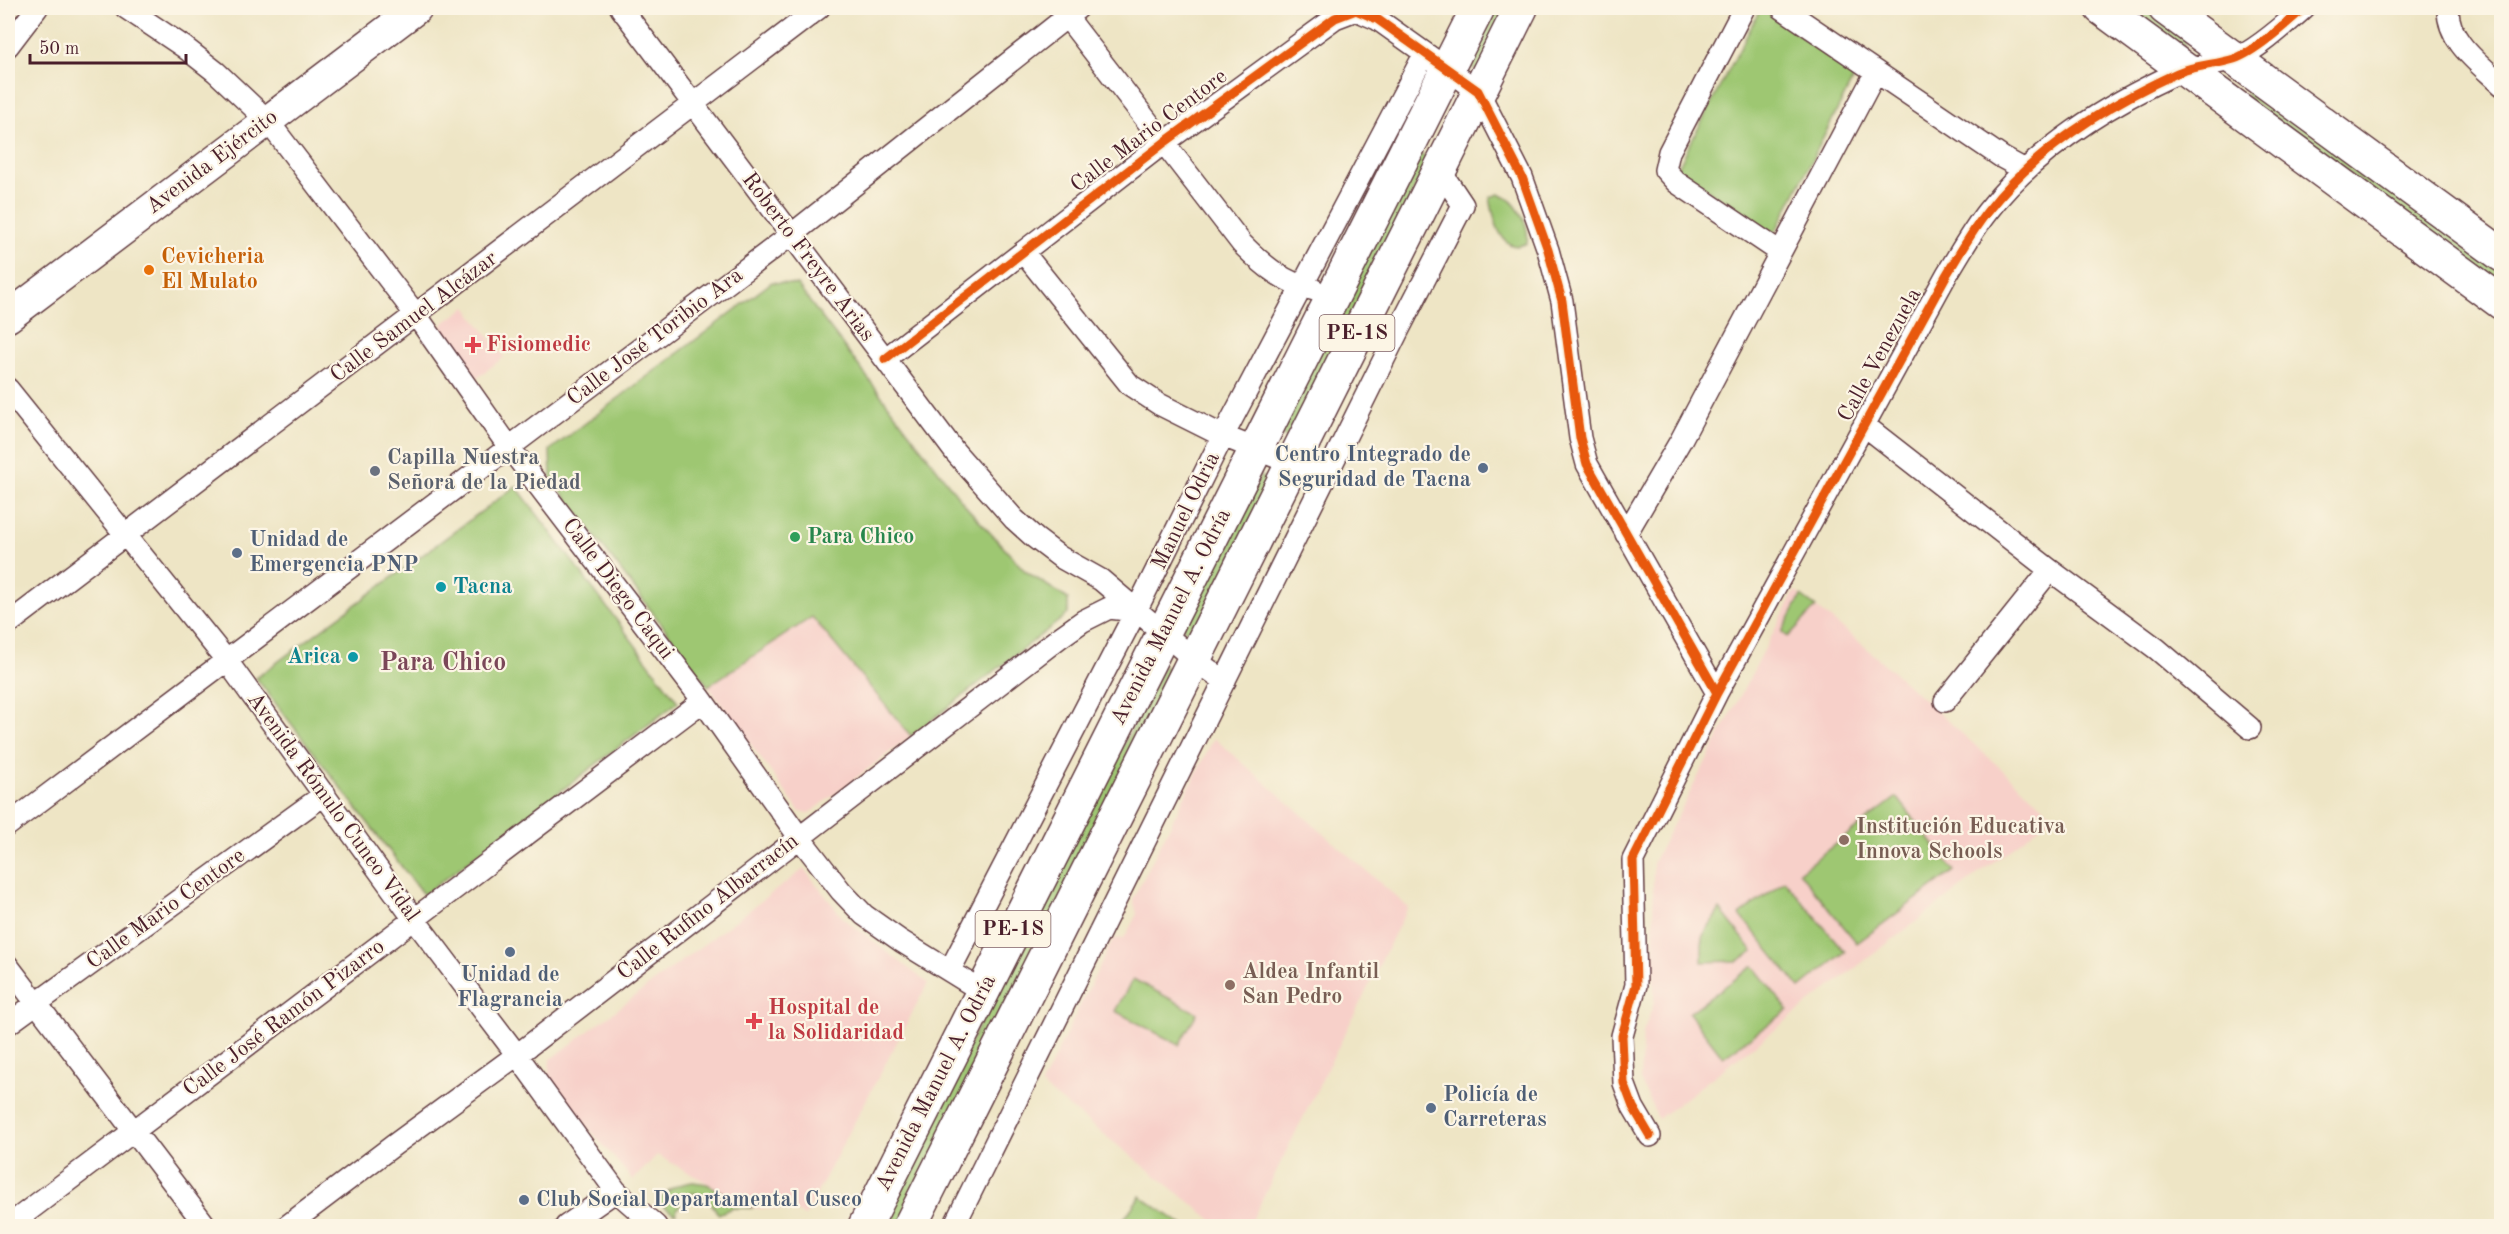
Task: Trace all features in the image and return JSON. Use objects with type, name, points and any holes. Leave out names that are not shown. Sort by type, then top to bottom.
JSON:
[{"type":"highway","name":"Avenida Manuel A. Odría","points":[[865,1227],[1255,449],[1318,290],[1436,61],[1478,8]]},
{"type":"highway","name":"Avenida Manuel A. Odría","points":[[910,1227],[1521,8]]},
{"type":"highway","points":[[2101,8],[2502,303]]},
{"type":"highway","points":[[2165,8],[2502,255]]},
{"type":"main road","name":"Avenida Ejército","points":[[8,317],[417,8]]},
{"type":"street","points":[[8,46],[37,8]]},
{"type":"street","name":"Calle Diego Caqui","points":[[126,8],[208,66],[267,120],[416,315],[509,447],[703,701],[799,837],[841,891],[864,915],[901,941],[982,991]]},
{"type":"street","name":"Roberto Freyre Arias","points":[[621,8],[954,452],[1014,519],[1060,557],[1101,579],[1195,660],[1225,681]]},
{"type":"street","name":"Calle Samuel Alcázar","points":[[8,624],[819,8]]},
{"type":"street","points":[[1744,8],[1669,152],[1665,170],[1676,182],[1780,252]]},
{"type":"street","points":[[1782,8],[2003,158],[2025,170]]},
{"type":"street","name":"Calle Venezuela","points":[[1650,1136],[1624,1083],[1622,1036],[1636,984],[1633,860],[1718,693],[1947,274],[1986,213],[2025,170],[2067,134],[2154,83],[2185,69],[2236,59],[2268,38],[2304,8]]},
{"type":"street","points":[[2448,8],[2452,32],[2461,46],[2502,85]]},
{"type":"street","points":[[1068,10],[1242,244],[1262,264],[1281,278],[1318,290]]},
{"type":"street","name":"Calle José Toribio Ara","points":[[8,825],[791,235],[1068,10]]},
{"type":"street","name":"Calle Mario Centore","points":[[885,359],[1165,142],[1335,18],[1356,10],[1377,19],[1436,61]]},
{"type":"street","points":[[1436,61],[1478,91],[1522,177],[1548,250],[1562,301],[1580,438],[1587,464],[1718,693]]},
{"type":"street","points":[[1626,534],[1681,440],[1876,72]]},
{"type":"street","points":[[954,1227],[1397,333],[1463,206],[1439,170]]},
{"type":"street","points":[[1023,252],[1130,385],[1158,404],[1223,436],[1326,477]]},
{"type":"street","name":"Manuel Odria","points":[[950,970],[1136,611],[1223,436],[1318,290]]},
{"type":"street","name":"Avenida Rómulo Cuneo Vidal","points":[[8,389],[227,661],[414,919],[616,1191],[656,1227]]},
{"type":"street","points":[[1864,425],[2050,570],[2157,649],[2250,728]]},
{"type":"street","points":[[1945,701],[2050,570]]},
{"type":"street","name":"Calle Rufino Albarracín","points":[[287,1227],[517,1055],[1083,621],[1109,608],[1136,611]]},
{"type":"street","name":"Calle José Ramón Pizarro","points":[[8,1227],[703,701]]},
{"type":"street","name":"Calle Mario Centore","points":[[8,1024],[325,794]]},
{"type":"street","points":[[8,966],[206,1227]]},
{"type":"street","points":[[566,1227],[616,1191]]},
{"type":"shaded area","name":"Fisiomedic","points":[[466,307],[504,357],[477,378],[442,332],[442,324]]},
{"type":"shaded area","name":"Institución Educativa Innova Schools","points":[[1795,591],[1862,644],[2054,816],[1658,1119],[1640,1080],[1643,1032],[1654,1003],[1653,863]]},
{"type":"shaded area","points":[[812,616],[911,736],[810,813],[800,812],[708,686]]},
{"type":"shaded area","name":"Aldea Infantil San Pedro","points":[[1214,738],[1408,907],[1249,1226],[1220,1226],[1041,1085],[1113,939],[1124,938],[1137,914],[1133,899]]},
{"type":"shaded area","name":"Hospital de la Solidaridad","points":[[804,869],[844,919],[928,983],[805,1216],[791,1210],[753,1208],[657,1155],[633,1180],[548,1081],[550,1060]]},
{"type":"green space","points":[[1491,8],[1510,8],[1479,71],[1463,64]]},
{"type":"green space","points":[[1761,8],[1855,75],[1774,235],[1677,169]]},
{"type":"green space","points":[[2118,8],[2146,8],[2180,32],[2186,40],[2184,47],[2176,50]]},
{"type":"green space","points":[[2256,88],[2501,266],[2501,286],[2248,99],[2246,92]]},
{"type":"green space","points":[[1415,153],[1429,158],[1295,440],[1282,436],[1280,431]]},
{"type":"green space","points":[[1499,194],[1517,207],[1521,214],[1526,228],[1527,243],[1518,246],[1510,244],[1500,232],[1490,197]]},
{"type":"green space","name":"Para Chico","points":[[772,282],[797,285],[963,503],[1025,571],[1068,599],[1068,614],[911,736],[812,617],[708,686],[551,478],[550,450]]},
{"type":"green space","points":[[1260,476],[1271,481],[1196,633],[1185,631],[1182,625]]},
{"type":"green space","points":[[516,486],[678,702],[425,894],[256,678]]},
{"type":"green space","points":[[1801,596],[1816,607],[1788,637],[1782,632]]},
{"type":"green space","points":[[1164,666],[1173,671],[900,1226],[876,1226]]},
{"type":"green space","points":[[1897,797],[1954,871],[1857,943],[1799,872]]},
{"type":"green space","points":[[1785,881],[1845,952],[1800,988],[1740,915]]},
{"type":"green space","points":[[1720,909],[1753,951],[1738,961],[1702,962],[1702,937]]},
{"type":"green space","points":[[1753,966],[1788,1010],[1723,1057],[1689,1013]]},
{"type":"green space","points":[[1133,979],[1197,1013],[1179,1045],[1115,1011]]},
{"type":"green space","points":[[693,1182],[707,1184],[753,1208],[732,1208],[718,1214],[708,1201],[694,1193],[684,1196],[675,1214],[658,1202],[673,1188]]},
{"type":"green space","points":[[1140,1196],[1184,1226],[1119,1226]]},
{"type":"cycle path","points":[[1650,1136],[1633,1107],[1624,1083],[1622,1036],[1636,985],[1633,860],[1717,693],[1947,274],[1976,227],[2006,189],[2027,168],[2073,131],[2124,100],[2177,73],[2242,55],[2304,8]]},
{"type":"cycle path","points":[[885,359],[1165,142],[1335,18],[1356,10],[1377,19],[1478,91],[1522,177],[1548,250],[1562,301],[1580,438],[1587,464],[1717,693]]},
{"type":"place","name":"Cevicheria El Mulato","points":[[149,270]]},
{"type":"place","name":"Fisiomedic","points":[[473,345]]},
{"type":"place","name":"Centro Integrado de Seguridad de Tacna","points":[[1483,468]]},
{"type":"place","name":"Capilla Nuestra Señora de la Piedad","points":[[375,471]]},
{"type":"place","name":"Para Chico","points":[[795,537]]},
{"type":"place","name":"Unidad de Emergencia PNP","points":[[237,553]]},
{"type":"place","name":"Tacna","points":[[441,587]]},
{"type":"place","name":"Arica","points":[[353,657]]},
{"type":"place","name":"Institución Educativa Innova Schools","points":[[1844,840]]},
{"type":"place","name":"Unidad de Flagrancia","points":[[510,952]]},
{"type":"place","name":"Aldea Infantil San Pedro","points":[[1230,985]]},
{"type":"place","name":"Hospital de la Solidaridad","points":[[754,1021]]},
{"type":"place","name":"Policía de Carreteras","points":[[1431,1108]]},
{"type":"place","name":"Club Social Departamental Cusco","points":[[524,1200]]},
{"type":"district","name":"Para Chico","points":[[443,663]]}]
